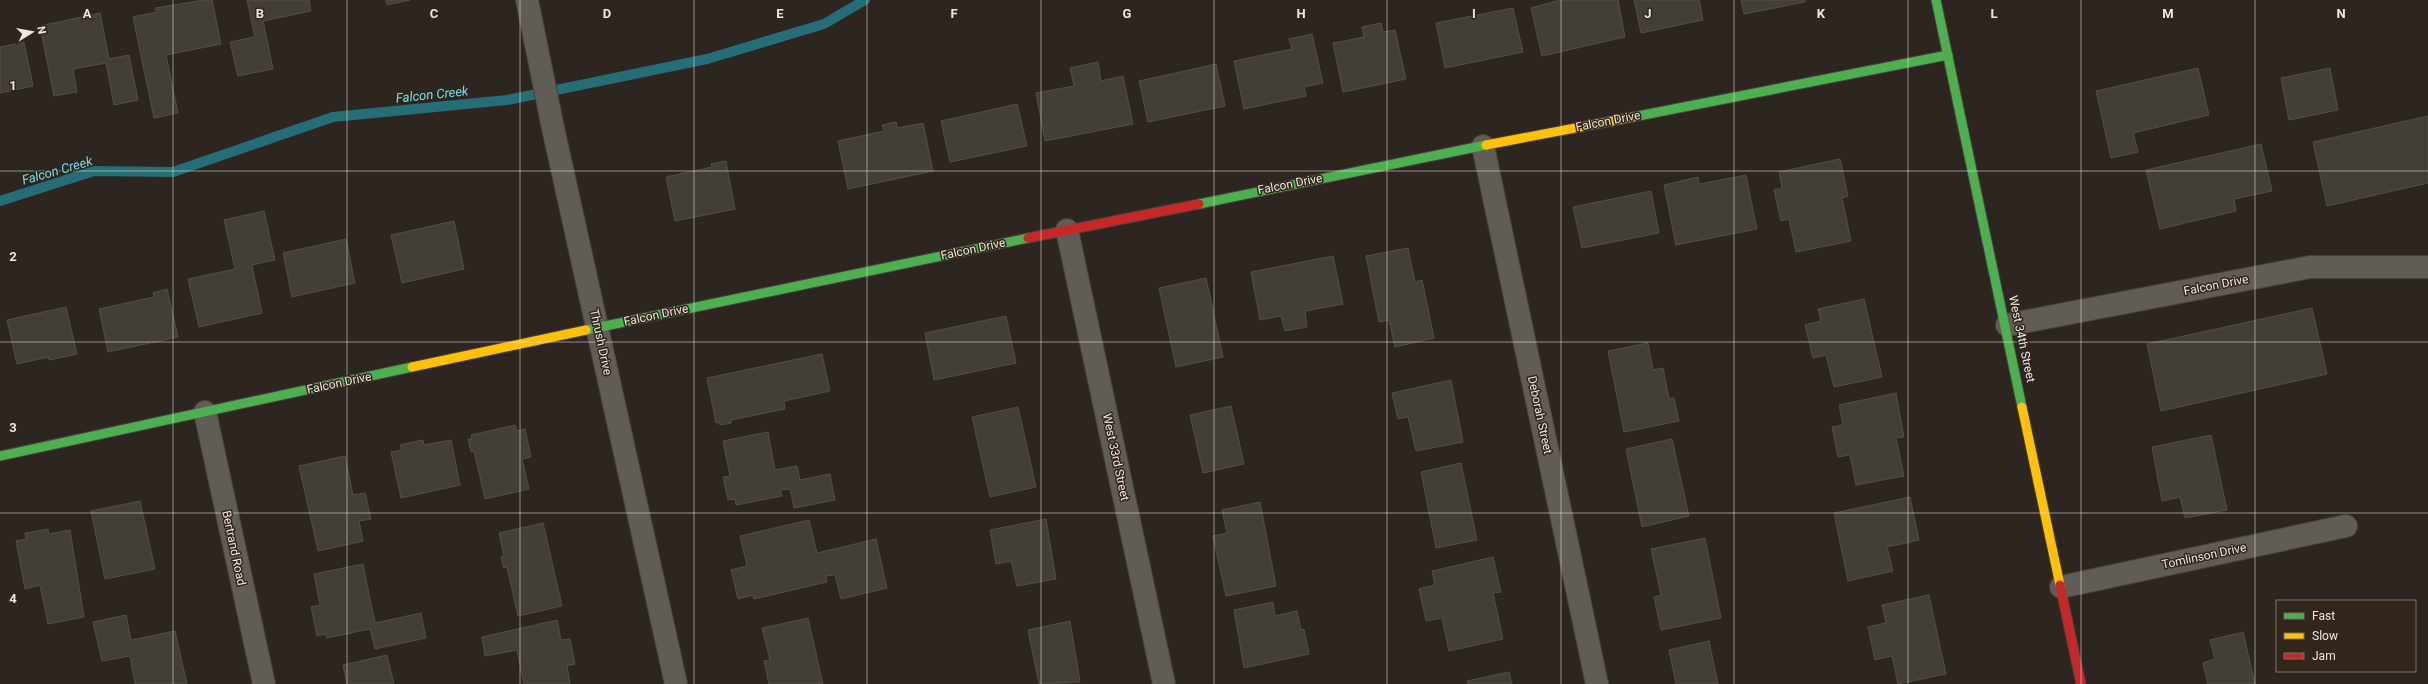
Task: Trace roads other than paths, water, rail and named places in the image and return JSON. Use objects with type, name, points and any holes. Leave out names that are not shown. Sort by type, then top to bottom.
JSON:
[{"type":"street","name":"Thrush Drive","points":[[527,0],[553,128],[676,684]]},
{"type":"street","name":"West 34th Street","points":[[1936,0],[2007,325],[2081,684]]},
{"type":"street","name":"Falcon Drive","points":[[0,456],[598,328],[1067,230],[1483,146],[1948,55]]},
{"type":"street","name":"Deborah Street","points":[[1483,146],[1597,684]]},
{"type":"street","name":"West 33rd Street","points":[[1067,230],[1164,684]]},
{"type":"street","name":"Falcon Drive","points":[[2007,325],[2310,267],[2428,267]]},
{"type":"street","name":"Bertrand Road","points":[[205,412],[264,684]]},
{"type":"street","name":"Tomlinson Drive","points":[[2061,587],[2346,526]]},
{"type":"waterway","name":"Falcon Creek","points":[[0,201],[94,171],[173,172],[333,117],[507,100],[707,59],[824,24],[865,0]]}]
